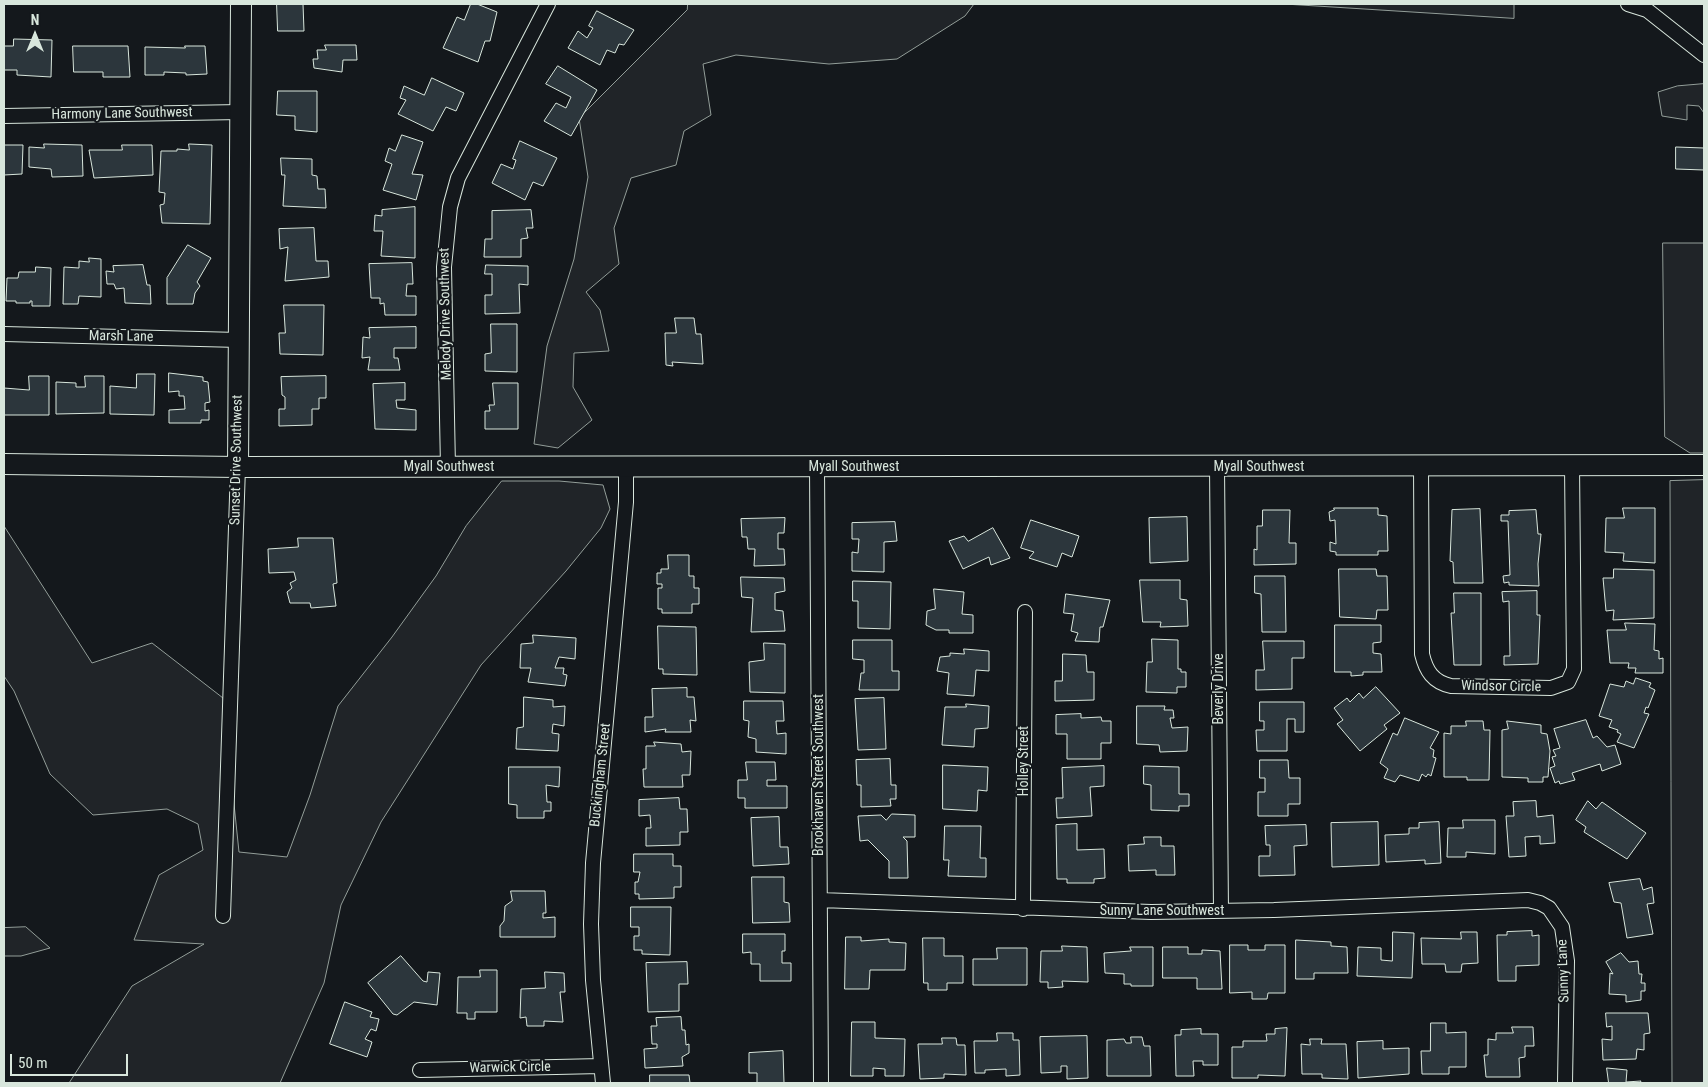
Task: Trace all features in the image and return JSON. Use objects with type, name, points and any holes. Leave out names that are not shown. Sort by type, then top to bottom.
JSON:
[{"type":"street","name":"Sunset Drive Southwest","points":[[223,916],[238,468],[241,4]]},
{"type":"street","name":"Melody Drive Southwest","points":[[448,468],[444,267],[450,208],[458,178],[548,4]]},
{"type":"street","points":[[1628,4],[1647,10],[1704,55]]},
{"type":"street","name":"Harmony Lane Southwest","points":[[4,116],[241,112]]},
{"type":"street","name":"Marsh Lane","points":[[4,334],[239,340]]},
{"type":"street","name":"Myall Southwest","points":[[4,464],[238,468],[1704,465]]},
{"type":"street","name":"Windsor Circle","points":[[1421,466],[1422,654],[1428,672],[1440,684],[1450,686],[1551,688],[1568,682],[1574,669],[1572,465]]},
{"type":"street","name":"Brookhaven Street Southwest","points":[[818,467],[821,1083]]},
{"type":"street","name":"Beverly Drive","points":[[1217,467],[1221,911]]},
{"type":"street","name":"Buckingham Street","points":[[603,1083],[593,971],[591,924],[593,863],[626,502],[626,468]]},
{"type":"street","name":"Holley Street","points":[[1022,909],[1025,612]]},
{"type":"street","name":"Sunny Lane Southwest","points":[[820,900],[1022,909],[1151,912],[1505,900]]},
{"type":"street","name":"Sunny Lane","points":[[1505,900],[1528,900],[1540,903],[1549,908],[1562,926],[1567,961],[1565,1083]]},
{"type":"street","name":"Warwick Circle","points":[[420,1070],[601,1066]]},
{"type":"shaded area","points":[[688,4],[974,4],[965,16],[897,59],[829,64],[736,55],[703,64],[711,115],[684,131],[676,165],[631,178],[614,228],[619,264],[586,292],[600,310],[609,351],[574,353],[573,387],[592,420],[558,448],[534,444],[547,346],[574,259],[588,177],[579,118],[687,10]]},
{"type":"shaded area","points":[[1285,4],[1514,4],[1514,18]]},
{"type":"shaded area","points":[[1704,84],[1704,113],[1699,106],[1687,105],[1687,120],[1662,116],[1658,92],[1677,86]]},
{"type":"shaded area","points":[[1663,243],[1704,243],[1704,453],[1690,453],[1665,437]]},
{"type":"shaded area","points":[[1704,480],[1704,1083],[1672,1083],[1670,481]]},
{"type":"shaded area","points":[[502,481],[559,481],[603,485],[610,509],[601,528],[566,571],[481,665],[381,822],[341,905],[324,983],[280,1083],[69,1083],[132,986],[204,944],[134,940],[159,875],[203,850],[198,824],[167,809],[93,815],[50,774],[14,691],[4,676],[4,526],[92,663],[152,643],[223,698],[239,852],[287,857],[310,795],[338,706],[392,637],[436,576],[466,526]]},
{"type":"shaded area","points":[[26,927],[50,948],[21,956],[4,956],[4,928]]},
{"type":"building","points":[[277,4],[303,4],[304,31],[278,31]]},
{"type":"building","points":[[471,4],[477,4],[497,12],[490,41],[485,41],[478,62],[443,48],[457,17],[464,20]]},
{"type":"building","points":[[597,11],[634,30],[624,45],[619,44],[615,53],[607,50],[600,65],[568,48],[578,31],[587,38],[593,28],[589,26]]},
{"type":"building","points":[[14,39],[52,40],[51,77],[17,75],[17,70],[4,70],[4,46],[13,46]]},
{"type":"building","points":[[325,45],[356,45],[357,60],[343,60],[342,72],[314,68],[313,59],[318,59],[317,50],[326,50]]},
{"type":"building","points":[[73,46],[128,46],[130,77],[103,77],[103,72],[74,72]]},
{"type":"building","points":[[185,46],[205,46],[207,74],[186,75],[186,73],[164,72],[164,75],[145,75],[145,47],[185,48]]},
{"type":"building","points":[[558,66],[597,90],[571,136],[544,121],[556,103],[566,108],[571,97],[546,84]]},
{"type":"building","points":[[432,78],[464,93],[456,111],[446,107],[433,131],[398,114],[406,100],[400,98],[404,86],[424,95]]},
{"type":"building","points":[[278,91],[317,91],[317,132],[295,130],[295,116],[277,115]]},
{"type":"building","points":[[402,135],[423,142],[412,174],[423,175],[416,200],[383,190],[392,164],[385,161],[389,148],[395,151]]},
{"type":"building","points":[[520,141],[557,158],[543,186],[533,182],[525,200],[492,183],[501,164],[513,169],[516,160],[513,159]]},
{"type":"building","points":[[44,144],[82,145],[83,176],[52,177],[51,169],[29,167],[29,147],[44,148]]},
{"type":"building","points":[[189,144],[212,145],[210,224],[162,223],[160,205],[164,204],[165,193],[159,192],[161,151],[189,150]]},
{"type":"building","points":[[4,145],[23,145],[22,174],[4,175]]},
{"type":"building","points":[[122,145],[152,145],[153,175],[94,178],[89,150],[122,150]]},
{"type":"building","points":[[1676,147],[1704,148],[1704,170],[1676,169]]},
{"type":"building","points":[[281,158],[312,159],[312,175],[317,176],[318,189],[325,189],[326,208],[283,206],[285,175],[282,175]]},
{"type":"building","points":[[415,207],[415,258],[381,256],[383,231],[374,231],[375,215],[382,216],[382,210]]},
{"type":"building","points":[[531,210],[533,228],[526,228],[528,238],[521,239],[521,257],[484,257],[485,239],[492,239],[492,211]]},
{"type":"building","points":[[314,228],[316,261],[328,261],[329,277],[285,281],[288,247],[280,249],[279,229]]},
{"type":"building","points":[[188,245],[211,258],[197,282],[200,286],[195,293],[193,304],[167,304],[167,278]]},
{"type":"building","points":[[89,258],[101,259],[101,297],[79,296],[78,304],[63,304],[64,267],[79,268],[79,261],[89,262]]},
{"type":"building","points":[[412,263],[413,284],[407,284],[406,296],[416,296],[416,315],[385,315],[384,303],[380,304],[380,298],[371,298],[369,264]]},
{"type":"building","points":[[143,265],[147,285],[150,285],[151,304],[125,303],[124,288],[116,289],[114,284],[107,284],[106,271],[114,272],[113,266]]},
{"type":"building","points":[[486,265],[528,266],[528,285],[519,284],[520,313],[485,314],[485,295],[492,295],[492,274],[485,274]]},
{"type":"building","points":[[36,267],[51,268],[50,306],[32,306],[32,301],[30,303],[16,303],[16,301],[6,301],[7,278],[18,278],[19,272],[35,272]]},
{"type":"building","points":[[284,305],[324,305],[323,355],[280,354],[279,333],[285,333]]},
{"type":"building","points":[[675,318],[694,318],[696,334],[701,334],[703,364],[672,362],[673,366],[666,365],[665,333],[676,333]]},
{"type":"building","points":[[491,324],[517,324],[517,372],[485,371],[485,354],[491,353]]},
{"type":"building","points":[[416,327],[416,348],[394,348],[394,358],[398,358],[400,370],[368,370],[370,357],[362,358],[363,337],[370,338],[369,328]]},
{"type":"building","points":[[169,373],[203,377],[203,381],[208,382],[210,402],[205,403],[205,411],[209,410],[209,420],[201,420],[201,423],[169,423],[169,410],[185,409],[184,396],[179,396],[179,391],[169,392]]},
{"type":"building","points":[[137,374],[155,374],[154,415],[110,414],[110,386],[136,388]]},
{"type":"building","points":[[29,376],[49,376],[49,415],[4,415],[4,388],[29,390]]},
{"type":"building","points":[[85,376],[104,376],[104,413],[56,414],[56,382],[76,383],[76,387],[85,387]]},
{"type":"building","points":[[326,376],[326,398],[319,398],[319,409],[312,409],[312,425],[279,426],[279,409],[285,409],[281,377]]},
{"type":"building","points":[[405,383],[405,400],[396,400],[397,408],[416,410],[416,430],[375,429],[373,384]]},
{"type":"building","points":[[493,383],[518,383],[518,429],[485,429],[485,411],[490,411],[489,405],[494,405]]},
{"type":"building","points":[[1334,508],[1378,508],[1378,515],[1387,516],[1388,551],[1378,551],[1378,555],[1336,555],[1336,552],[1330,551],[1330,542],[1336,544],[1335,520],[1330,521],[1329,512],[1334,510]]},
{"type":"building","points":[[1623,508],[1655,508],[1655,563],[1623,561],[1624,553],[1605,552],[1606,518],[1624,518]]},
{"type":"building","points":[[1480,509],[1483,583],[1454,583],[1453,562],[1450,561],[1452,510]]},
{"type":"building","points":[[1263,510],[1290,510],[1289,543],[1296,543],[1296,564],[1254,565],[1254,549],[1257,550],[1257,526],[1262,526]]},
{"type":"building","points":[[1536,510],[1538,534],[1541,534],[1538,564],[1539,586],[1509,585],[1509,582],[1504,583],[1503,576],[1510,575],[1508,521],[1501,521],[1501,515],[1509,515],[1509,511]]},
{"type":"building","points":[[1187,517],[1188,561],[1150,563],[1149,518]]},
{"type":"building","points":[[785,518],[784,533],[778,533],[778,549],[784,549],[785,565],[754,566],[755,549],[748,549],[747,537],[742,537],[741,519]]},
{"type":"building","points":[[1031,520],[1079,536],[1072,557],[1062,553],[1057,567],[1029,558],[1034,552],[1021,548]]},
{"type":"building","points":[[895,522],[897,541],[884,542],[884,572],[852,571],[852,552],[858,553],[859,539],[852,539],[852,523]]},
{"type":"building","points":[[993,528],[1010,558],[991,565],[989,557],[963,569],[949,541],[964,536],[968,541]]},
{"type":"building","points":[[298,538],[333,538],[337,583],[333,584],[336,606],[311,608],[310,603],[290,603],[287,592],[292,588],[290,583],[296,580],[294,572],[269,573],[268,549],[298,547]]},
{"type":"building","points":[[668,555],[689,555],[689,576],[694,576],[694,588],[699,588],[699,604],[692,604],[692,613],[662,613],[662,609],[658,609],[658,588],[662,588],[662,584],[657,584],[657,573],[661,573],[661,569],[668,569]]},
{"type":"building","points":[[1339,569],[1376,569],[1377,576],[1387,576],[1388,610],[1377,610],[1376,619],[1340,617]]},
{"type":"building","points":[[1614,569],[1654,570],[1654,618],[1613,620],[1614,610],[1606,611],[1603,578],[1613,578]]},
{"type":"building","points":[[1255,576],[1285,576],[1286,632],[1262,632],[1261,594],[1255,593]]},
{"type":"building","points":[[741,577],[784,578],[785,591],[775,593],[775,610],[783,611],[785,631],[751,632],[753,598],[742,597]]},
{"type":"building","points":[[1140,580],[1180,580],[1180,599],[1187,600],[1188,626],[1160,627],[1161,622],[1143,622]]},
{"type":"building","points":[[853,581],[891,582],[890,629],[858,628],[858,601],[853,601]]},
{"type":"building","points":[[934,589],[964,592],[962,614],[973,615],[973,633],[949,633],[949,630],[936,630],[926,625],[927,611],[935,609]]},
{"type":"building","points":[[1537,591],[1537,615],[1540,615],[1538,664],[1504,665],[1504,656],[1510,656],[1509,601],[1503,602],[1502,592]]},
{"type":"building","points":[[1454,593],[1481,593],[1481,665],[1454,665],[1451,613],[1454,613]]},
{"type":"building","points":[[1066,594],[1110,600],[1103,627],[1100,627],[1099,642],[1075,641],[1078,633],[1071,631],[1074,614],[1064,613]]},
{"type":"building","points":[[1625,623],[1655,624],[1654,650],[1659,651],[1659,659],[1663,658],[1663,673],[1635,673],[1636,668],[1628,668],[1629,663],[1610,663],[1607,630],[1626,630]]},
{"type":"building","points":[[1335,625],[1381,625],[1381,642],[1373,643],[1373,653],[1381,654],[1382,672],[1363,672],[1363,675],[1351,676],[1351,672],[1335,672]]},
{"type":"building","points":[[658,626],[696,627],[697,675],[663,674],[663,669],[659,669]]},
{"type":"building","points":[[533,635],[576,638],[575,659],[559,657],[555,668],[564,668],[563,674],[567,675],[565,686],[528,682],[531,668],[520,668],[521,644],[533,643]]},
{"type":"building","points":[[1152,639],[1178,640],[1178,669],[1181,669],[1181,672],[1186,672],[1186,687],[1177,687],[1177,693],[1146,692],[1147,662],[1152,662]]},
{"type":"building","points":[[853,640],[892,640],[892,671],[899,671],[899,690],[859,690],[861,673],[864,673],[864,660],[853,659]]},
{"type":"building","points":[[1263,641],[1304,641],[1304,658],[1292,658],[1292,689],[1256,690],[1256,670],[1264,670]]},
{"type":"building","points":[[764,643],[785,644],[785,693],[750,692],[749,662],[764,660]]},
{"type":"building","points":[[964,649],[989,651],[989,671],[976,670],[974,696],[947,694],[949,673],[937,671],[940,657],[950,656],[950,653],[964,654]]},
{"type":"building","points":[[1063,654],[1086,655],[1087,672],[1094,672],[1094,700],[1055,701],[1055,681],[1062,681]]},
{"type":"building","points":[[1636,678],[1651,683],[1649,687],[1655,690],[1648,708],[1646,707],[1644,713],[1649,714],[1634,748],[1617,742],[1621,734],[1617,732],[1618,730],[1609,727],[1612,720],[1599,716],[1610,684],[1624,687],[1626,681],[1633,684]]},
{"type":"building","points":[[1376,687],[1400,713],[1384,725],[1387,729],[1360,751],[1337,724],[1343,720],[1334,708],[1347,698],[1350,702],[1359,693],[1363,698]]},
{"type":"building","points":[[687,688],[687,697],[694,697],[696,721],[690,720],[691,732],[665,732],[666,729],[645,732],[645,717],[653,717],[652,689]]},
{"type":"building","points":[[524,697],[553,700],[553,707],[565,706],[564,726],[553,724],[552,733],[559,734],[558,751],[516,749],[517,728],[523,727]]},
{"type":"building","points":[[884,698],[886,749],[858,750],[855,699]]},
{"type":"building","points":[[744,701],[783,701],[784,721],[776,721],[777,734],[786,733],[786,754],[756,752],[756,739],[748,737],[749,721],[744,720]]},
{"type":"building","points":[[1260,702],[1304,702],[1304,732],[1295,732],[1295,719],[1287,719],[1287,751],[1257,751],[1256,730],[1264,730],[1264,721],[1260,721]]},
{"type":"building","points":[[966,704],[989,706],[988,728],[975,729],[974,747],[942,745],[945,707],[966,707]]},
{"type":"building","points":[[1137,706],[1165,706],[1164,710],[1173,710],[1174,718],[1170,718],[1172,728],[1188,727],[1187,751],[1160,752],[1159,745],[1137,744]]},
{"type":"building","points":[[1081,714],[1081,718],[1101,717],[1102,721],[1111,721],[1111,743],[1101,743],[1101,759],[1067,759],[1067,734],[1056,734],[1056,715]]},
{"type":"building","points":[[1405,718],[1439,732],[1430,748],[1434,750],[1433,757],[1436,758],[1431,776],[1428,774],[1426,777],[1422,774],[1419,781],[1400,775],[1395,782],[1384,778],[1388,769],[1380,763],[1393,733],[1397,735]]},
{"type":"building","points":[[1586,720],[1593,738],[1597,736],[1607,747],[1615,745],[1621,764],[1602,771],[1600,764],[1572,773],[1575,780],[1560,784],[1559,781],[1555,783],[1550,768],[1555,766],[1552,757],[1556,756],[1553,750],[1560,748],[1554,729]]},
{"type":"building","points":[[1466,721],[1483,721],[1484,730],[1490,730],[1489,780],[1467,780],[1467,777],[1444,777],[1444,733],[1451,734],[1451,726],[1466,726]]},
{"type":"building","points":[[1507,721],[1541,725],[1541,733],[1547,734],[1550,751],[1548,777],[1543,777],[1543,782],[1528,782],[1528,778],[1502,777],[1502,730],[1508,729]]},
{"type":"building","points":[[654,742],[681,744],[682,752],[691,751],[690,775],[682,775],[683,787],[644,787],[643,769],[646,769],[646,746],[655,746]]},
{"type":"building","points":[[890,759],[891,785],[896,785],[896,799],[890,799],[891,806],[861,807],[861,785],[857,785],[856,760]]},
{"type":"building","points":[[1260,760],[1288,760],[1289,778],[1300,778],[1300,804],[1288,804],[1288,816],[1258,816],[1258,792],[1265,792],[1265,778],[1260,778]]},
{"type":"building","points":[[746,762],[775,762],[776,780],[767,780],[767,786],[787,786],[787,808],[745,808],[745,798],[738,798],[738,780],[747,780]]},
{"type":"building","points":[[943,765],[988,767],[987,791],[978,790],[977,811],[943,809]]},
{"type":"building","points":[[1104,766],[1104,786],[1090,787],[1092,816],[1057,818],[1056,798],[1063,798],[1062,768]]},
{"type":"building","points":[[1144,766],[1179,767],[1179,794],[1189,794],[1189,806],[1179,806],[1179,811],[1151,810],[1151,785],[1144,784]]},
{"type":"building","points":[[509,767],[560,767],[559,787],[546,785],[547,802],[551,802],[551,811],[544,811],[544,818],[517,818],[517,805],[509,804]]},
{"type":"building","points":[[679,798],[680,809],[687,809],[688,832],[680,832],[680,845],[646,846],[646,828],[651,828],[650,815],[639,816],[639,800]]},
{"type":"building","points":[[1536,801],[1537,817],[1553,815],[1555,843],[1540,844],[1540,836],[1525,837],[1526,856],[1509,857],[1506,816],[1514,816],[1513,802]]},
{"type":"building","points":[[1588,801],[1596,809],[1602,802],[1646,833],[1627,859],[1584,832],[1586,827],[1576,820]]},
{"type":"building","points":[[892,814],[915,815],[915,837],[903,837],[907,841],[908,878],[889,878],[889,861],[868,840],[860,841],[858,816],[881,815],[886,820]]},
{"type":"building","points":[[779,817],[780,847],[788,847],[789,864],[753,866],[751,818]]},
{"type":"building","points":[[1463,820],[1495,820],[1495,854],[1466,852],[1466,857],[1447,857],[1448,828],[1463,828]]},
{"type":"building","points":[[1378,822],[1379,865],[1332,867],[1331,823]]},
{"type":"building","points":[[1439,822],[1441,863],[1425,864],[1425,860],[1386,862],[1385,835],[1409,834],[1409,828],[1419,828],[1419,823]]},
{"type":"building","points":[[1077,824],[1077,850],[1104,849],[1105,878],[1094,879],[1094,883],[1067,883],[1067,879],[1057,879],[1056,825]]},
{"type":"building","points":[[1306,825],[1307,845],[1294,846],[1295,875],[1259,876],[1259,856],[1270,856],[1270,845],[1266,845],[1265,826]]},
{"type":"building","points":[[945,826],[981,826],[980,858],[986,858],[986,877],[948,876],[949,860],[944,860]]},
{"type":"building","points":[[1144,837],[1161,837],[1161,846],[1174,846],[1175,875],[1156,875],[1156,870],[1129,871],[1128,845],[1144,844]]},
{"type":"building","points":[[634,854],[673,854],[673,866],[681,866],[681,887],[674,887],[674,898],[639,899],[639,894],[635,894],[635,882],[638,882],[640,872],[634,872]]},
{"type":"building","points":[[752,877],[784,877],[784,902],[789,903],[790,922],[753,923]]},
{"type":"building","points":[[1640,879],[1643,890],[1652,887],[1654,903],[1647,904],[1653,934],[1627,938],[1621,903],[1614,902],[1609,883]]},
{"type":"building","points":[[511,891],[545,891],[546,913],[543,913],[543,918],[555,917],[555,937],[500,937],[500,926],[504,921],[505,906],[512,901]]},
{"type":"building","points":[[631,907],[671,907],[670,955],[642,954],[642,950],[634,950],[634,936],[639,936],[639,927],[631,927]]},
{"type":"building","points":[[1532,931],[1532,936],[1539,935],[1539,965],[1516,966],[1516,981],[1498,981],[1497,935],[1507,935],[1507,932]]},
{"type":"building","points":[[1393,932],[1414,933],[1412,978],[1357,976],[1358,947],[1381,948],[1381,960],[1392,961]]},
{"type":"building","points":[[1461,932],[1477,932],[1478,963],[1462,964],[1461,972],[1446,972],[1445,964],[1422,964],[1421,938],[1461,939]]},
{"type":"building","points":[[743,934],[785,934],[785,951],[782,951],[782,963],[791,963],[791,981],[760,981],[760,964],[751,964],[751,952],[743,953]]},
{"type":"building","points":[[846,937],[861,937],[861,941],[889,939],[889,942],[906,943],[905,970],[870,970],[869,989],[845,989]]},
{"type":"building","points":[[923,938],[944,938],[944,956],[963,956],[963,983],[947,983],[947,990],[928,990],[928,983],[924,983]]},
{"type":"building","points":[[1296,940],[1331,942],[1331,946],[1347,947],[1348,973],[1314,973],[1314,979],[1296,979]]},
{"type":"building","points":[[1230,945],[1248,945],[1248,950],[1265,950],[1265,945],[1285,945],[1285,993],[1268,993],[1267,999],[1252,999],[1252,992],[1230,993]]},
{"type":"building","points":[[1062,946],[1087,947],[1088,982],[1062,981],[1063,987],[1048,988],[1048,982],[1040,982],[1041,951],[1062,951]]},
{"type":"building","points":[[1130,947],[1153,947],[1153,986],[1131,986],[1131,984],[1124,984],[1124,974],[1105,973],[1104,953],[1131,951]]},
{"type":"building","points":[[1163,947],[1188,947],[1188,954],[1202,954],[1202,950],[1220,951],[1222,989],[1197,989],[1197,978],[1163,978]]},
{"type":"building","points":[[997,948],[1027,948],[1027,985],[973,985],[973,959],[997,959]]},
{"type":"building","points":[[1621,953],[1629,962],[1638,961],[1639,974],[1642,974],[1641,983],[1645,983],[1645,991],[1641,991],[1641,1000],[1626,1002],[1626,995],[1609,994],[1610,973],[1613,974],[1606,962]]},
{"type":"building","points":[[401,956],[423,981],[427,982],[428,972],[440,973],[437,1005],[414,1002],[397,1015],[393,1014],[368,983]]},
{"type":"building","points":[[687,962],[688,984],[679,984],[679,1011],[648,1012],[646,963]]},
{"type":"building","points":[[480,970],[497,970],[497,1012],[475,1012],[475,1019],[467,1019],[467,1013],[457,1013],[458,977],[480,977]]},
{"type":"building","points":[[545,972],[564,973],[565,992],[560,992],[563,1022],[544,1021],[544,1026],[527,1026],[526,1017],[520,1018],[521,989],[545,988]]},
{"type":"building","points":[[345,1002],[372,1012],[370,1017],[379,1019],[376,1031],[371,1029],[365,1039],[372,1042],[367,1057],[330,1044]]},
{"type":"building","points":[[1606,1013],[1648,1013],[1650,1033],[1644,1034],[1644,1050],[1637,1049],[1636,1059],[1603,1060],[1602,1039],[1612,1040],[1612,1026],[1607,1027]]},
{"type":"building","points":[[681,1017],[682,1030],[685,1030],[686,1045],[689,1044],[689,1053],[682,1057],[683,1066],[645,1068],[644,1049],[657,1048],[657,1044],[652,1044],[651,1026],[657,1026],[656,1018]]},
{"type":"building","points":[[852,1022],[875,1022],[875,1038],[905,1039],[904,1076],[885,1076],[885,1069],[873,1068],[873,1076],[851,1076]]},
{"type":"building","points":[[1431,1023],[1446,1023],[1446,1033],[1466,1032],[1466,1067],[1449,1067],[1449,1074],[1422,1074],[1421,1051],[1430,1051]]},
{"type":"building","points":[[1512,1027],[1533,1027],[1534,1046],[1525,1046],[1525,1057],[1519,1058],[1520,1077],[1486,1077],[1484,1055],[1488,1055],[1488,1039],[1496,1040],[1496,1033],[1513,1033]]},
{"type":"building","points":[[1287,1028],[1285,1076],[1258,1075],[1258,1078],[1232,1078],[1232,1047],[1243,1047],[1243,1041],[1267,1041],[1266,1034],[1275,1034],[1275,1029]]},
{"type":"building","points":[[1201,1029],[1201,1034],[1218,1034],[1218,1065],[1203,1065],[1203,1061],[1193,1061],[1194,1076],[1176,1076],[1175,1035],[1181,1035],[1181,1030]]},
{"type":"building","points":[[997,1033],[1013,1033],[1013,1040],[1019,1040],[1020,1075],[1006,1076],[1006,1069],[985,1070],[985,1073],[975,1073],[974,1041],[997,1041]]},
{"type":"building","points":[[1087,1036],[1088,1078],[1067,1079],[1067,1066],[1061,1066],[1061,1072],[1041,1073],[1040,1037]]},
{"type":"building","points":[[1131,1037],[1142,1037],[1144,1046],[1150,1046],[1151,1076],[1107,1076],[1107,1040],[1124,1039],[1126,1043],[1131,1043]]},
{"type":"building","points":[[942,1038],[956,1038],[957,1045],[965,1045],[966,1075],[944,1074],[944,1078],[920,1079],[918,1044],[942,1044]]},
{"type":"building","points":[[1310,1039],[1322,1039],[1321,1044],[1346,1044],[1348,1079],[1322,1078],[1322,1074],[1302,1074],[1301,1044],[1310,1045]]},
{"type":"building","points":[[1383,1041],[1383,1049],[1409,1048],[1409,1074],[1358,1078],[1357,1042]]},
{"type":"building","points":[[783,1051],[784,1083],[757,1083],[757,1073],[749,1073],[749,1053]]},
{"type":"building","points":[[1607,1068],[1627,1070],[1626,1082],[1641,1081],[1640,1083],[1609,1083]]},
{"type":"building","points":[[650,1075],[689,1075],[690,1083],[650,1083]]}]
